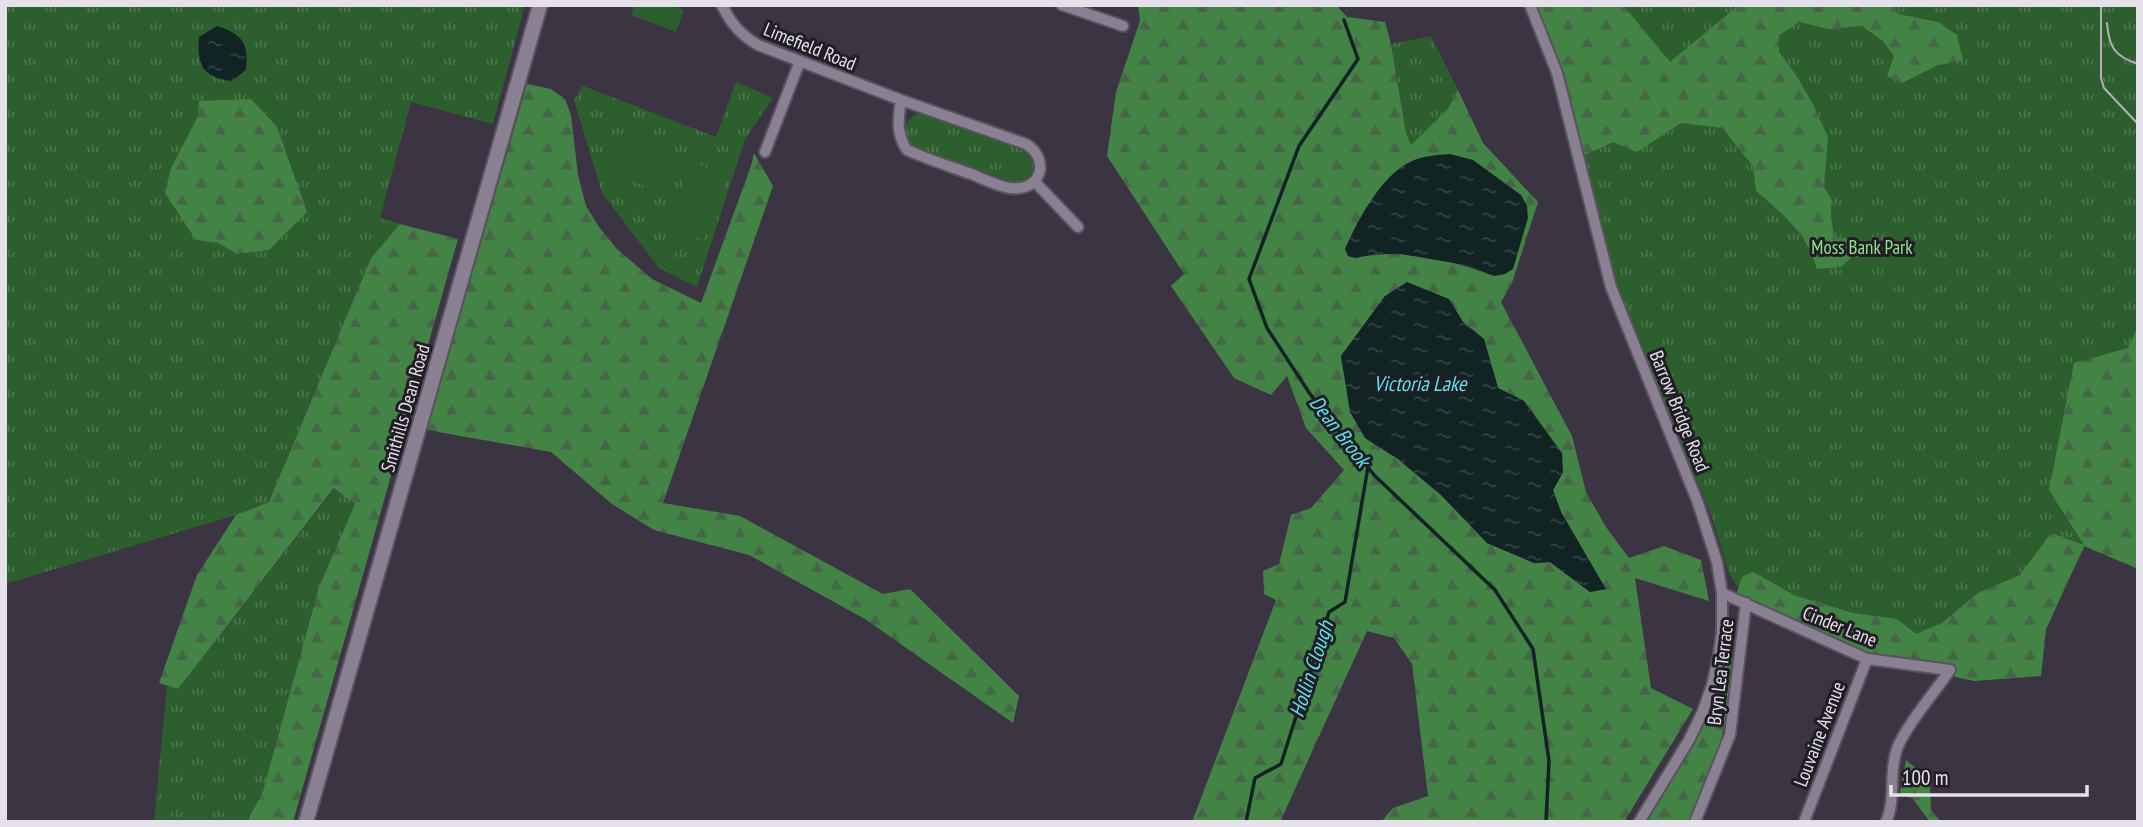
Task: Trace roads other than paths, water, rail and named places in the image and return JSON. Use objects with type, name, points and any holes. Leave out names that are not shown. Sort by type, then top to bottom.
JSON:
[{"type":"street","name":"Smithills Dean Road","points":[[306,822],[540,5]]},
{"type":"street","name":"Limefield Road","points":[[722,5],[741,35],[758,45],[1026,144],[1040,161],[1041,169],[1035,182]]},
{"type":"street","points":[[1062,5],[1123,26]]},
{"type":"street","name":"Barrow Bridge Road","points":[[1530,5],[1557,72],[1611,287],[1698,503],[1717,562],[1722,593],[1722,632],[1718,659],[1703,711],[1689,740],[1639,822]]},
{"type":"street","points":[[765,152],[800,61]]},
{"type":"street","points":[[901,100],[898,129],[907,150],[1007,187],[1017,188],[1035,182],[1077,227]]},
{"type":"street","name":"Cinder Lane","points":[[1722,593],[1867,659],[1950,670],[1902,738],[1896,751],[1890,812],[1886,822]]},
{"type":"street","name":"Bryn Lea Terrace","points":[[1695,822],[1730,735],[1746,603]]},
{"type":"street","name":"Louvaine Avenue","points":[[1804,822],[1867,659]]},
{"type":"water","points":[[217,26],[233,33],[245,47],[246,70],[232,81],[208,73],[199,55],[199,37]]},
{"type":"water","points":[[1450,154],[1473,160],[1521,195],[1527,206],[1528,218],[1513,269],[1494,276],[1466,265],[1401,254],[1374,254],[1355,258],[1348,256],[1345,249],[1357,225],[1372,199],[1390,177],[1416,159]]},
{"type":"water","name":"Victoria Lake","points":[[1407,282],[1449,299],[1463,322],[1484,339],[1498,388],[1524,401],[1562,453],[1563,472],[1553,490],[1561,512],[1606,589],[1590,592],[1550,562],[1534,563],[1487,543],[1441,495],[1398,459],[1365,438],[1350,412],[1341,356],[1385,296]]},
{"type":"waterway","name":"Dean Brook","points":[[1344,20],[1358,59],[1299,146],[1249,279],[1267,328],[1310,394],[1374,475],[1495,590],[1533,649],[1549,761],[1546,822]]},
{"type":"waterway","name":"Hollin Clough","points":[[1246,822],[1255,778],[1281,764],[1329,612],[1345,602],[1368,467]]},
{"type":"tram line","points":[[2101,5],[2101,78],[2104,88],[2138,124]]},
{"type":"tram line","points":[[2138,10],[2138,20]]},
{"type":"tram line","points":[[2107,23],[2114,50],[2123,58],[2138,64]]},
{"type":"park label","name":"Moss Bank Park","points":[[1862,247]]}]
